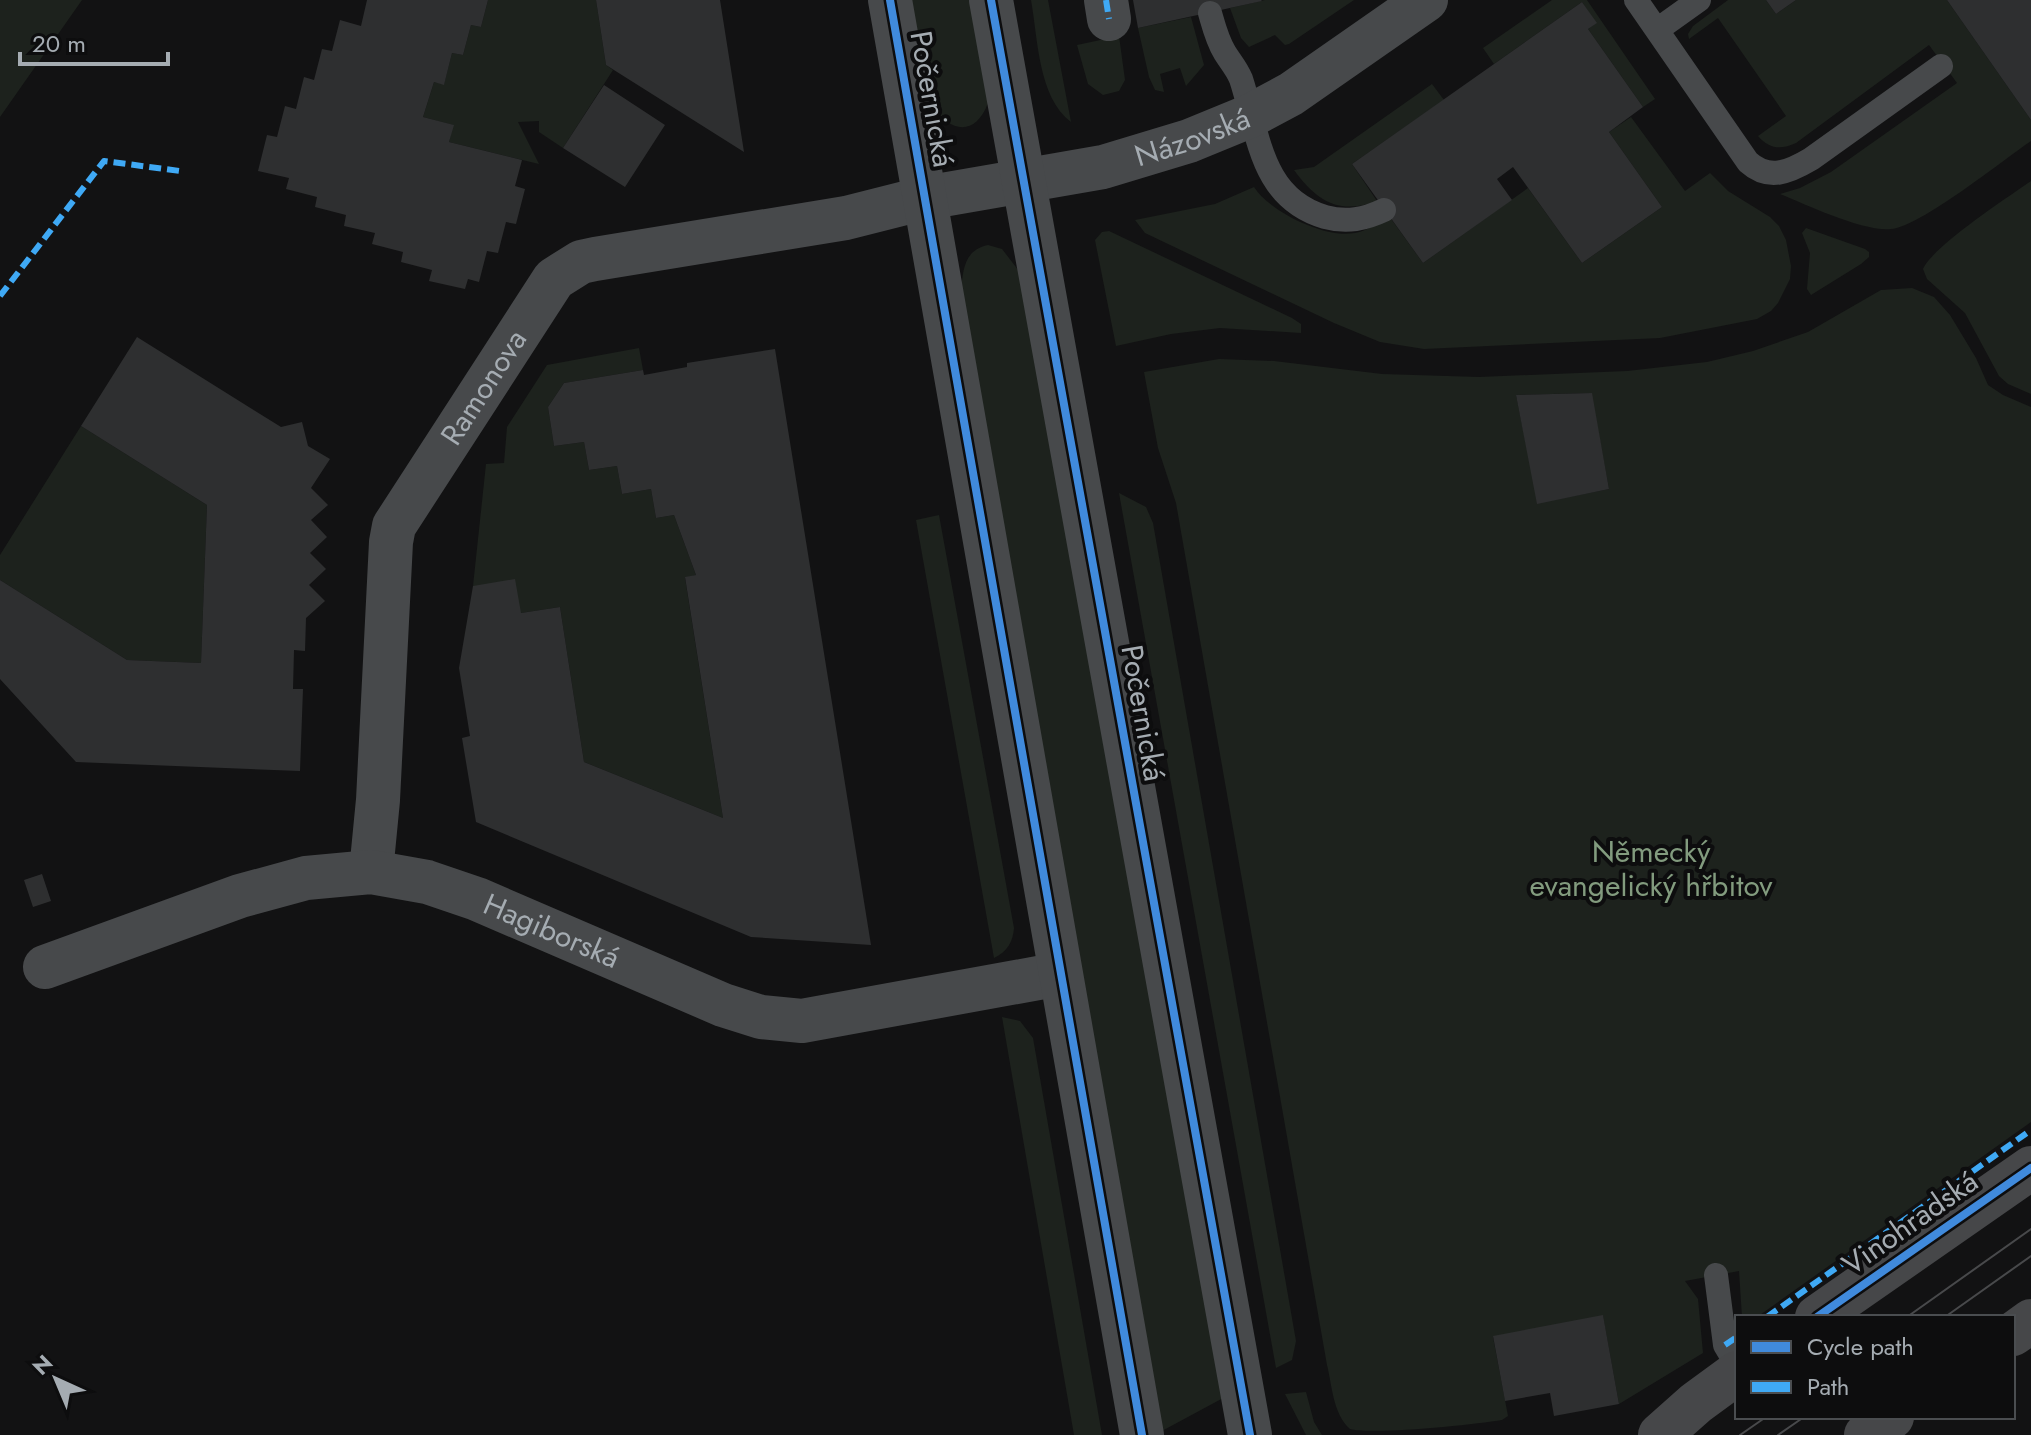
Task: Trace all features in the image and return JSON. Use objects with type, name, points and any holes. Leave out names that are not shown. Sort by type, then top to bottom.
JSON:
[{"type":"main road","name":"Vinohradská","points":[[1820,1315],[2031,1168]]},
{"type":"main road","points":[[1660,1435],[1735,1374]]},
{"type":"main road","points":[[1866,1435],[1889,1419]]},
{"type":"street","name":"Počernická","points":[[890,0],[1142,1435]]},
{"type":"street","name":"Počernická","points":[[991,0],[1251,1433]]},
{"type":"street","name":"Názovská","points":[[925,198],[1103,167],[1189,141],[1250,116],[1291,94],[1426,0]]},
{"type":"street","name":"Ramonova","points":[[371,872],[394,526],[554,279],[581,262],[846,218],[925,198]]},
{"type":"street","name":"Hagiborská","points":[[45,967],[240,896],[306,878],[371,872],[427,882],[477,899],[723,1005],[761,1017],[802,1021],[1060,974]]},
{"type":"lane","points":[[1636,0],[1748,162],[1769,174],[1791,171],[1811,159],[1941,66]]},
{"type":"lane","points":[[1657,30],[1699,0]]},
{"type":"lane","points":[[1210,13],[1217,37],[1240,76],[1250,116],[1280,190],[1302,208],[1333,219],[1352,221],[1384,210]]},
{"type":"lane","points":[[1716,1275],[1725,1345],[1735,1362]]},
{"type":"green space","points":[[0,0],[82,0],[0,117]]},
{"type":"green space","points":[[488,0],[596,0],[606,65],[613,70],[563,148],[539,132],[539,121],[518,122],[539,164],[449,142],[453,125],[423,117],[434,82],[444,84],[452,53],[463,55],[471,25],[481,27]]},
{"type":"green space","points":[[905,0],[977,0],[988,103],[983,114],[970,126],[954,126],[931,107]]},
{"type":"green space","points":[[1031,0],[1048,0],[1071,122],[1060,111],[1046,83]]},
{"type":"green space","points":[[1265,0],[1354,0],[1289,44],[1285,45],[1275,35],[1249,47],[1241,38],[1230,8]]},
{"type":"green space","points":[[1552,0],[1587,0],[1655,99],[1643,107],[1588,29],[1596,23],[1582,2],[1494,64],[1483,48]]},
{"type":"green space","points":[[1728,0],[1766,0],[1776,14],[1796,0],[1947,0],[2031,120],[2031,141],[1941,205],[1891,229],[1851,222],[1780,194],[1800,188],[1831,172],[1957,83],[1929,45],[1796,143],[1785,147],[1771,146],[1758,136],[1786,116],[1718,18],[1689,39],[1688,34],[1693,26]]},
{"type":"green space","points":[[1191,17],[1204,65],[1186,86],[1180,68],[1160,74],[1164,92],[1155,90],[1138,28]]},
{"type":"green space","points":[[1119,36],[1125,80],[1119,91],[1103,95],[1088,84],[1077,45]]},
{"type":"green space","points":[[1432,84],[1444,100],[1352,164],[1377,201],[1352,207],[1330,203],[1311,190],[1294,170],[1314,167]]},
{"type":"green space","points":[[1631,117],[1685,191],[1710,173],[1728,191],[1779,226],[1786,240],[1790,279],[1771,311],[1757,319],[1660,338],[1424,349],[1380,342],[1334,323],[1145,233],[1135,220],[1215,204],[1254,187],[1285,214],[1329,232],[1359,232],[1389,216],[1423,263],[1528,188],[1582,263],[1662,207],[1609,132]]},
{"type":"green space","points":[[2031,181],[2031,394],[2008,384],[1999,376],[1965,313],[1927,279],[1923,269],[1940,248]]},
{"type":"green space","points":[[1806,228],[1865,249],[1869,257],[1811,295],[1807,289],[1810,253],[1802,233]]},
{"type":"green space","points":[[1109,231],[1292,318],[1301,324],[1301,333],[1220,328],[1171,334],[1116,346],[1095,240],[1102,232]]},
{"type":"green space","points":[[988,245],[1002,249],[1019,271],[1225,1397],[1160,1432],[961,291],[969,256]]},
{"type":"green space","name":"Německý evangelický hřbitov","points":[[1912,288],[1934,297],[1950,315],[1988,385],[2031,407],[2031,1122],[1760,1315],[1742,1315],[1739,1271],[1685,1281],[1698,1299],[1703,1353],[1619,1404],[1603,1316],[1493,1337],[1508,1416],[1502,1420],[1399,1430],[1350,1429],[1337,1407],[1327,1365],[1176,503],[1158,448],[1144,372],[1219,359],[1274,361],[1382,374],[1479,377],[1627,371],[1707,362],[1753,351],[1808,332],[1881,290]],"holes":[[[1591,393],[1609,489],[1538,503],[1516,395]]]},
{"type":"green space","points":[[639,348],[643,370],[564,383],[548,407],[554,446],[584,442],[589,470],[617,466],[622,494],[651,489],[656,518],[674,515],[696,575],[685,578],[723,818],[584,762],[560,607],[521,613],[473,586],[486,464],[504,463],[507,427],[547,365]]},
{"type":"green space","points":[[81,426],[207,505],[201,663],[127,660],[0,580],[0,555]]},
{"type":"green space","points":[[1119,493],[1146,507],[1153,523],[1296,1341],[1292,1360],[1276,1368]]},
{"type":"green space","points":[[939,515],[1014,928],[1008,946],[994,958],[916,520]]},
{"type":"green space","points":[[1002,1017],[1020,1021],[1033,1038],[1102,1435],[1074,1435]]},
{"type":"green space","points":[[1306,1392],[1314,1422],[1322,1435],[1306,1435],[1285,1394]]},
{"type":"building","points":[[367,0],[488,0],[481,27],[471,25],[463,55],[452,53],[444,85],[434,82],[423,117],[454,125],[449,142],[522,160],[515,186],[525,189],[516,224],[506,222],[498,253],[487,251],[479,282],[468,279],[465,289],[429,281],[432,270],[401,262],[403,252],[372,244],[375,233],[344,226],[346,215],[315,207],[317,197],[286,189],[289,178],[258,171],[267,135],[277,137],[285,106],[296,109],[304,77],[314,80],[322,49],[332,51],[340,20],[361,26]]},
{"type":"building","points":[[596,0],[720,0],[744,152],[606,65]]},
{"type":"building","points":[[1133,0],[1261,0],[1262,1],[1138,28]]},
{"type":"building","points":[[1766,0],[1796,0],[1776,14]]},
{"type":"building","points":[[1947,0],[2031,0],[2031,120]]},
{"type":"building","points":[[1582,2],[1597,23],[1588,29],[1643,107],[1609,132],[1662,207],[1582,263],[1513,167],[1497,179],[1512,200],[1423,263],[1352,164]]},
{"type":"building","points":[[604,85],[665,125],[625,187],[563,148]]},
{"type":"building","points":[[137,337],[281,427],[302,422],[308,446],[330,459],[311,488],[328,505],[311,520],[327,537],[310,553],[326,569],[309,585],[325,601],[306,618],[305,651],[294,650],[293,689],[303,689],[300,771],[76,762],[0,679],[0,580],[127,660],[201,663],[207,505],[81,426]]},
{"type":"building","points":[[775,349],[871,945],[751,937],[476,822],[462,738],[470,736],[459,668],[473,586],[515,579],[521,613],[560,607],[584,762],[723,818],[685,577],[696,575],[674,515],[656,518],[651,489],[622,494],[617,466],[589,470],[584,442],[554,446],[548,407],[564,383],[643,370],[644,375],[687,367],[687,363]]},
{"type":"building","points":[[1592,393],[1609,489],[1537,504],[1516,395]]},
{"type":"building","points":[[42,874],[51,901],[33,907],[24,880]]},
{"type":"building","points":[[1603,1315],[1619,1404],[1554,1416],[1550,1393],[1505,1401],[1493,1336]]},
{"type":"tram line","points":[[1910,1315],[2031,1229]]},
{"type":"tram line","points":[[1948,1315],[2031,1256]]},
{"type":"tram line","points":[[1740,1435],[1763,1419]]},
{"type":"tram line","points":[[1778,1435],[1801,1419]]},
{"type":"marked path","points":[[1106,0],[1109,19]]},
{"type":"marked path","points":[[0,296],[104,161],[180,171]]},
{"type":"marked path","points":[[1770,1315],[2031,1130]]},
{"type":"marked path","points":[[1725,1345],[1735,1338]]},
{"type":"cycle path","points":[[890,0],[1142,1435]]},
{"type":"cycle path","points":[[991,0],[1250,1435]]},
{"type":"cycle path","points":[[1820,1315],[2031,1168]]}]
